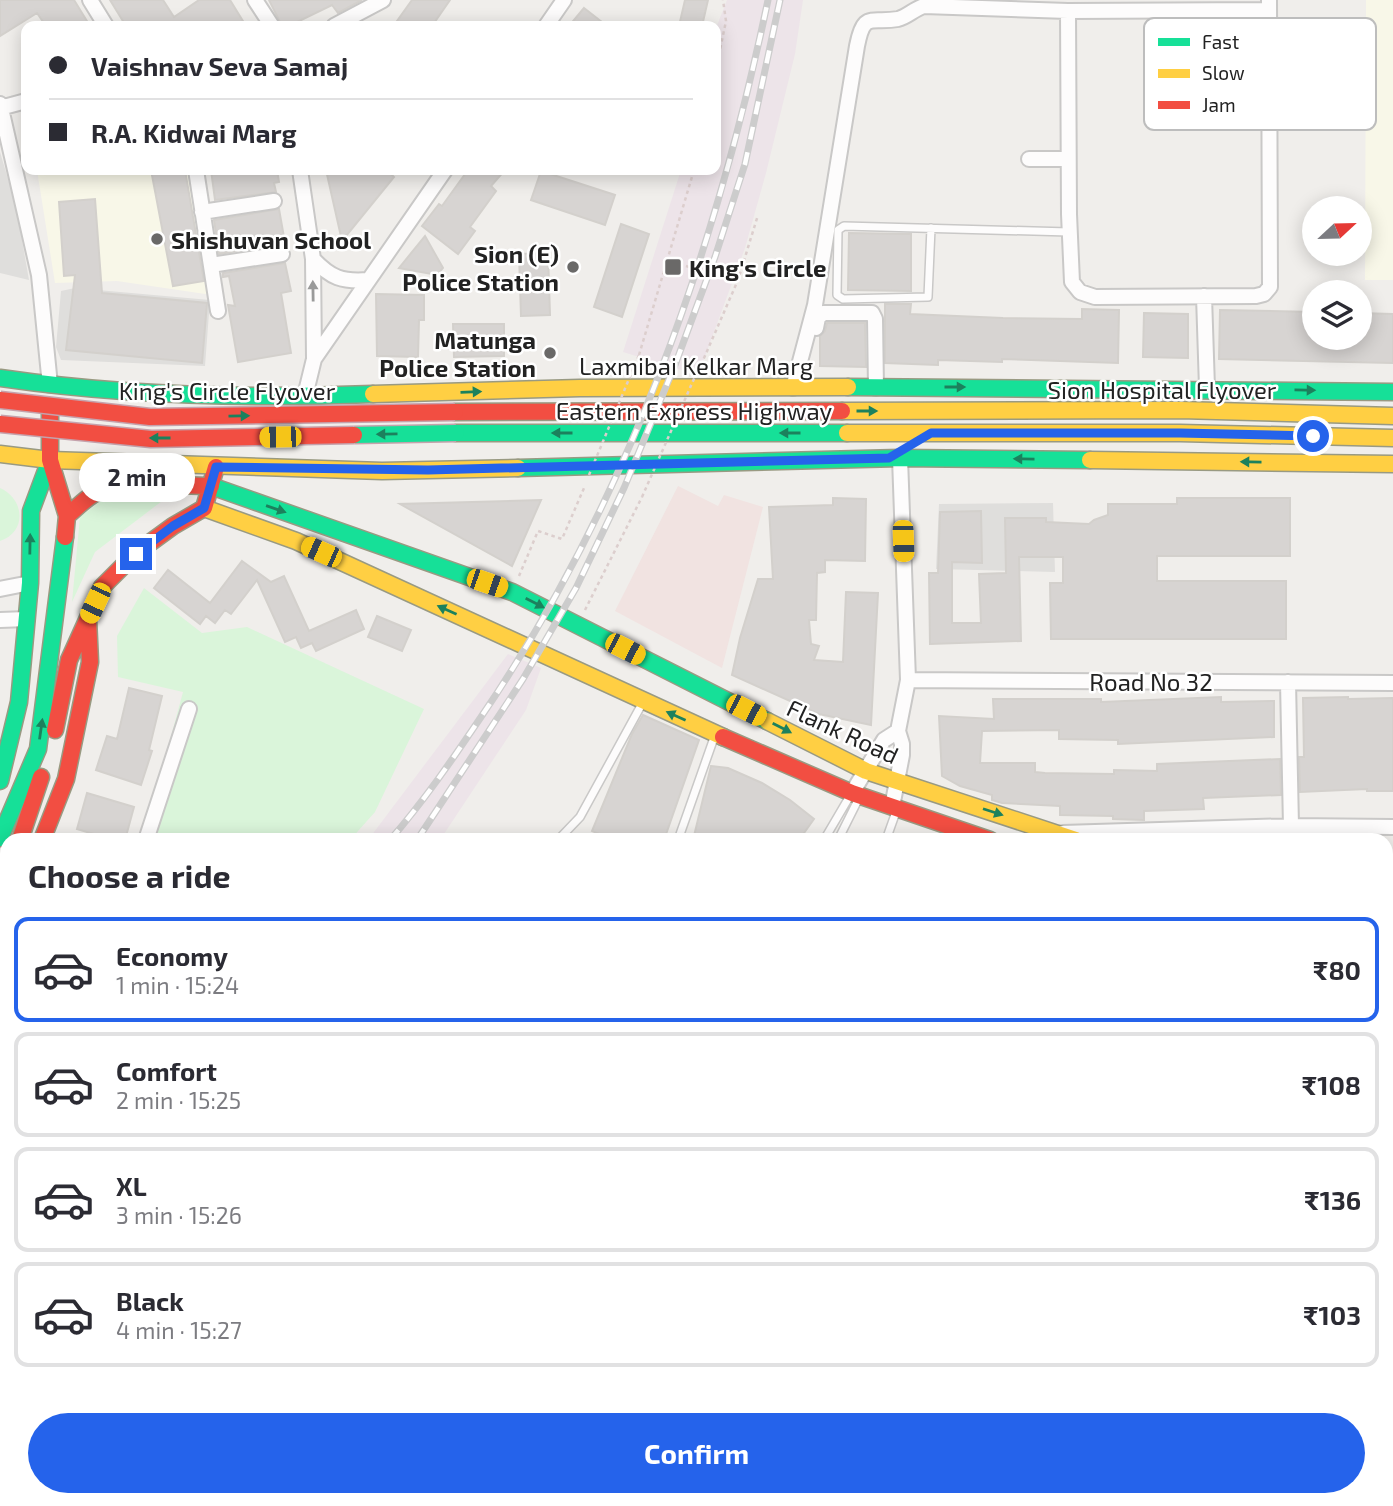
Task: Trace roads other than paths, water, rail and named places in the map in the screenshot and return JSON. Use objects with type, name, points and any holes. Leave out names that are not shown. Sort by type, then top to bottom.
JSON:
[{"type":"main road","name":"Laxmibai Kelkar Marg","points":[[0,378],[154,395],[305,396],[577,388],[798,387],[1207,388],[1393,392]]},
{"type":"main road","points":[[2,833],[38,749],[62,574],[67,516],[50,460],[50,385]]},
{"type":"main road","points":[[505,412],[577,388]]},
{"type":"main road","points":[[881,388],[931,411]]},
{"type":"main road","name":"King's Circle Flyover","points":[[0,400],[150,417],[455,412]]},
{"type":"main road","name":"Sion Hospital Flyover","points":[[931,411],[1180,410],[1393,416]]},
{"type":"main road","name":"Eastern Express Highway","points":[[455,412],[931,411]]},
{"type":"main road","name":"King's Circle Flyover","points":[[0,424],[151,439],[456,433]]},
{"type":"main road","name":"Eastern Express Highway","points":[[456,433],[931,433]]},
{"type":"main road","points":[[504,433],[584,471]]},
{"type":"main road","points":[[895,458],[931,433]]},
{"type":"main road","name":"Sion Hospital Flyover","points":[[931,433],[1180,433],[1393,438]]},
{"type":"main road","points":[[0,454],[50,460],[382,471],[584,471],[895,458],[1393,464]]},
{"type":"main road","points":[[0,781],[19,702],[30,583],[31,511],[50,460]]},
{"type":"main road","points":[[22,833],[52,746],[69,660],[102,587],[136,554],[173,526],[204,508],[216,467]]},
{"type":"main road","name":"Flank Road","points":[[67,516],[100,491],[118,486],[211,486],[512,592],[866,771],[1058,833]]},
{"type":"main road","points":[[204,508],[296,541],[643,702],[856,794],[968,833]]},
{"type":"main road","points":[[45,833],[66,779],[90,662],[88,618]]},
{"type":"street","points":[[90,0],[103,21]]},
{"type":"street","points":[[256,0],[269,21]]},
{"type":"street","points":[[343,21],[383,0]]},
{"type":"street","points":[[549,21],[564,0]]},
{"type":"street","points":[[798,387],[813,316],[860,29],[870,20],[903,18],[924,6],[1068,11],[1269,5]]},
{"type":"street","points":[[1068,11],[1069,232],[1072,282],[1080,292],[1095,297],[1264,294],[1269,287],[1269,130]]},
{"type":"street","points":[[21,103],[1,107],[39,275],[50,385]]},
{"type":"street","points":[[1029,159],[1069,159]]},
{"type":"street","points":[[197,175],[218,311]]},
{"type":"street","points":[[301,175],[313,259],[314,359],[305,396]]},
{"type":"street","points":[[314,359],[442,175]]},
{"type":"street","points":[[202,212],[274,201]]},
{"type":"street","points":[[211,265],[282,254]]},
{"type":"street","points":[[313,259],[322,269],[340,279],[348,282],[368,280]]},
{"type":"street","points":[[1204,296],[1207,388]]},
{"type":"street","points":[[798,387],[820,315],[872,313],[875,319],[881,388]]},
{"type":"street","points":[[895,458],[908,680],[898,731],[902,755],[895,808]]},
{"type":"street","points":[[0,589],[30,583]]},
{"type":"street","points":[[0,620],[27,619]]},
{"type":"street","name":"Road No 32","points":[[908,680],[1393,683]]},
{"type":"street","points":[[1288,682],[1291,826]]},
{"type":"street","points":[[148,833],[189,709]]},
{"type":"street","points":[[856,794],[884,740],[898,731]]},
{"type":"street","points":[[1058,833],[1291,826],[1393,827]]},
{"type":"lane","points":[[931,229],[928,297],[843,299],[837,295],[840,228],[931,229],[1069,232]]},
{"type":"lane","points":[[565,833],[580,817],[643,702]]},
{"type":"lane","points":[[680,833],[715,733]]},
{"type":"lane","points":[[829,833],[856,794]]},
{"type":"lane","points":[[841,833],[856,794]]},
{"type":"lane","points":[[888,833],[895,808]]},
{"type":"railway","points":[[396,833],[448,765],[533,635],[580,550],[622,462],[660,373],[693,282],[721,189],[768,0]]},
{"type":"railway","points":[[422,833],[523,679],[576,588],[624,488],[675,365],[715,257],[745,164],[780,0]]},
{"type":"place","name":"Shishuvan School","points":[[157,239]]},
{"type":"place","name":"Sion (E) Police Station","points":[[573,267]]},
{"type":"place","name":"King's Circle","points":[[673,267]]},
{"type":"place","name":"Matunga Police Station","points":[[550,353]]}]
